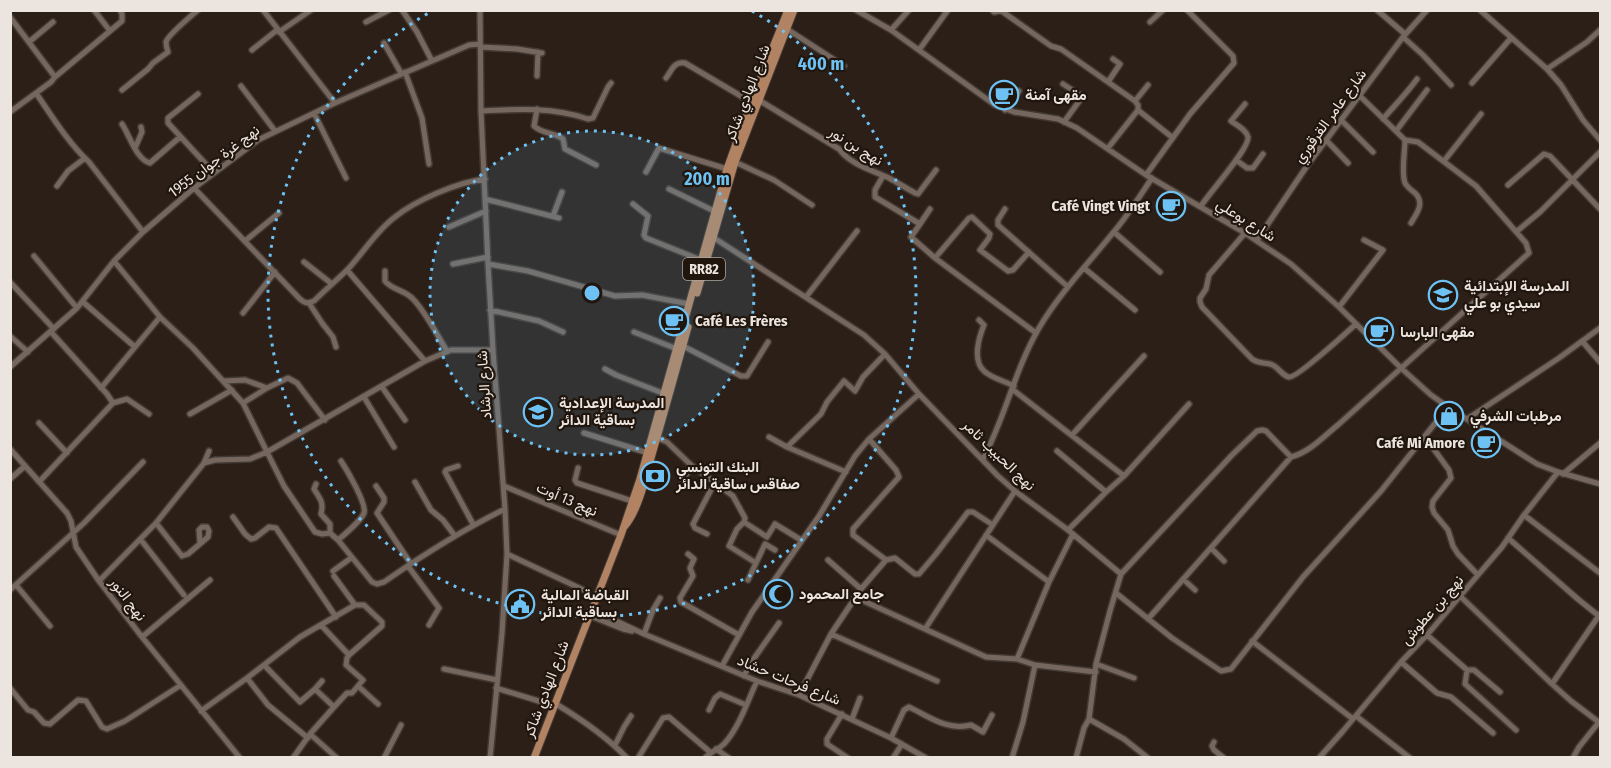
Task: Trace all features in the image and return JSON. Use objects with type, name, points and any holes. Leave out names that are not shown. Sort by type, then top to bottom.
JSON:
[{"type":"main road","name":"شارع الهادي شاكر","points":[[680,347],[701,260],[711,236],[714,211],[788,10]]},
{"type":"main road","name":"شارع الهادي شاكر","points":[[622,532],[630,521],[644,483],[729,170],[735,162],[754,99],[794,10]]},
{"type":"main road","name":"شارع الهادي شاكر","points":[[664,406],[665,394],[674,371]]},
{"type":"main road","name":"شارع الهادي شاكر","points":[[534,758],[622,532],[655,437]]},
{"type":"street","points":[[94,10],[111,31]]},
{"type":"street","points":[[10,112],[51,82],[122,21],[120,10]]},
{"type":"street","points":[[122,90],[168,52],[166,43],[168,39],[198,10]]},
{"type":"street","points":[[263,10],[335,103]]},
{"type":"street","points":[[252,50],[311,10]]},
{"type":"street","points":[[366,22],[389,10]]},
{"type":"street","points":[[402,10],[432,60]]},
{"type":"street","name":"شارع الرشاد","points":[[480,10],[481,111],[490,310],[507,554],[490,758]]},
{"type":"street","name":"شارع بوعلي","points":[[856,10],[891,30],[995,105],[1005,110],[1051,117],[1077,128],[1149,177],[1245,232],[1291,264],[1431,395],[1537,464],[1600,484]]},
{"type":"street","points":[[891,30],[909,10]]},
{"type":"street","points":[[919,50],[948,10]]},
{"type":"street","points":[[992,10],[994,12],[1003,11],[1051,46],[1060,49],[1135,100],[1138,110],[1108,148]]},
{"type":"street","points":[[1150,22],[1163,10]]},
{"type":"street","points":[[983,459],[1036,333],[1067,286],[1114,232],[1190,114],[1234,63],[1233,56],[1187,10]]},
{"type":"street","points":[[1377,10],[1451,85]]},
{"type":"street","name":"شارع عامر القرقوري","points":[[1257,240],[1304,171],[1404,36],[1427,10]]},
{"type":"street","points":[[1480,10],[1547,69],[1561,85],[1582,120],[1600,140]]},
{"type":"street","points":[[10,17],[55,77]]},
{"type":"street","points":[[29,42],[53,22]]},
{"type":"street","points":[[787,29],[844,66]]},
{"type":"street","points":[[1547,69],[1587,42],[1600,30]]},
{"type":"street","points":[[1472,83],[1511,38]]},
{"type":"street","points":[[384,43],[403,73],[422,118],[429,164]]},
{"type":"street","name":"نهج غرة جوان 1955","points":[[10,367],[83,302],[114,261],[143,232],[258,140],[335,103],[469,45],[540,53],[537,76]]},
{"type":"street","points":[[1108,82],[1120,64],[1113,58]]},
{"type":"street","name":"نهج بن نور","points":[[666,78],[674,65],[683,63],[754,99],[839,149],[844,156],[915,193],[918,194],[936,170]]},
{"type":"street","points":[[1383,119],[1417,79]]},
{"type":"street","points":[[481,111],[537,109],[593,118],[611,83]]},
{"type":"street","points":[[1063,84],[1080,95],[1080,100],[1064,122]]},
{"type":"street","points":[[1135,100],[1148,84]]},
{"type":"street","points":[[242,86],[275,131]]},
{"type":"street","points":[[1396,131],[1427,90]]},
{"type":"street","points":[[1005,110],[1019,92]]},
{"type":"street","points":[[36,93],[57,125],[143,232]]},
{"type":"street","points":[[198,93],[168,118],[168,123],[214,173]]},
{"type":"street","points":[[1148,619],[1291,457],[1309,449],[1339,424],[1529,253],[1516,232],[1476,186],[1418,142],[1405,140],[1360,96]]},
{"type":"street","points":[[1201,206],[1247,144],[1246,132],[1231,122],[1245,104]]},
{"type":"street","points":[[537,109],[534,126],[538,130],[558,135],[563,139],[565,149],[596,165]]},
{"type":"street","points":[[1138,110],[1173,138]]},
{"type":"street","points":[[314,113],[346,178]]},
{"type":"street","points":[[1444,161],[1481,114]]},
{"type":"street","points":[[1342,121],[1373,152]]},
{"type":"street","points":[[122,124],[144,161],[150,163],[180,137]]},
{"type":"street","points":[[135,148],[142,132],[141,127]]},
{"type":"street","points":[[1405,140],[1406,185],[1420,200],[1419,208],[1411,223]]},
{"type":"street","points":[[1327,141],[1348,163]]},
{"type":"street","points":[[646,172],[658,148],[729,170]]},
{"type":"street","points":[[1516,232],[1540,212],[1600,152]]},
{"type":"street","points":[[1236,160],[1247,168],[1253,168],[1263,154]]},
{"type":"street","points":[[1508,185],[1544,154],[1550,156],[1600,209]]},
{"type":"street","points":[[57,186],[69,171],[85,158]]},
{"type":"street","points":[[735,162],[774,180],[812,205]]},
{"type":"street","points":[[884,176],[874,190],[875,197],[920,224]]},
{"type":"street","points":[[194,189],[304,302],[309,303],[347,270],[395,216],[435,194],[469,181],[485,179]]},
{"type":"street","points":[[669,189],[714,211]]},
{"type":"street","points":[[486,199],[556,217],[562,192]]},
{"type":"street","points":[[633,204],[648,216],[644,235],[646,238],[701,260]]},
{"type":"street","points":[[930,209],[911,237],[935,258],[1036,333]]},
{"type":"street","points":[[1005,209],[998,220],[998,225],[1067,286]]},
{"type":"street","points":[[449,227],[486,211]]},
{"type":"street","points":[[245,241],[279,213]]},
{"type":"street","points":[[935,258],[972,217],[990,234],[980,250],[1008,271],[1012,270],[1029,252]]},
{"type":"street","points":[[806,297],[857,231]]},
{"type":"street","points":[[1114,232],[1160,272]]},
{"type":"street","points":[[1245,232],[1209,274],[1200,302],[1202,307],[1252,359],[1273,365],[1287,377],[1293,377],[1356,324]]},
{"type":"street","name":"نهج الحبيب ثامر","points":[[711,236],[864,335],[885,354],[919,394],[1015,491],[1122,573]]},
{"type":"street","points":[[1339,307],[1383,250],[1364,240]]},
{"type":"street","points":[[34,256],[77,308]]},
{"type":"street","points":[[453,264],[488,257]]},
{"type":"street","points":[[114,261],[160,316],[243,403],[284,486],[315,532],[330,533],[338,540],[372,582],[377,584],[384,582],[473,524],[505,509]]},
{"type":"street","points":[[304,262],[332,284]]},
{"type":"street","points":[[488,264],[528,272],[615,296],[642,295],[689,304]]},
{"type":"street","points":[[1084,268],[1135,310]]},
{"type":"street","points":[[347,270],[425,361]]},
{"type":"street","points":[[385,270],[387,284],[414,299],[447,351]]},
{"type":"street","points":[[243,313],[275,272]]},
{"type":"street","points":[[10,282],[113,403]]},
{"type":"street","points":[[83,302],[135,347]]},
{"type":"street","points":[[309,303],[333,336],[336,347]]},
{"type":"street","points":[[490,310],[539,321],[563,332]]},
{"type":"street","points":[[101,388],[160,316]]},
{"type":"street","points":[[979,320],[984,325],[978,346],[981,366],[986,372],[1013,387],[1124,476]]},
{"type":"street","points":[[1467,419],[1600,328]]},
{"type":"street","points":[[634,332],[680,347],[741,376],[747,376],[768,342]]},
{"type":"street","points":[[10,336],[28,352]]},
{"type":"street","points":[[1582,341],[1600,362]]},
{"type":"street","points":[[204,463],[215,460],[250,459],[267,452],[425,361],[447,351],[455,349],[493,350]]},
{"type":"street","points":[[788,447],[821,414],[843,381],[855,391],[863,377],[885,354]]},
{"type":"street","points":[[1072,435],[1144,356]]},
{"type":"street","points":[[605,369],[665,394]]},
{"type":"street","points":[[243,403],[286,378],[294,380],[325,420]]},
{"type":"street","points":[[224,381],[245,380],[267,387]]},
{"type":"street","points":[[382,387],[405,420]]},
{"type":"street","points":[[190,414],[232,390]]},
{"type":"street","points":[[722,666],[752,612],[819,516],[855,456],[869,439],[919,394]]},
{"type":"street","points":[[364,397],[394,447]]},
{"type":"street","points":[[39,482],[113,403],[127,399],[149,414]]},
{"type":"street","points":[[1017,659],[1071,532],[1189,404]]},
{"type":"street","points":[[1116,593],[1172,638],[1221,671],[1231,669],[1303,577],[1365,509],[1448,407]]},
{"type":"street","points":[[39,423],[67,453]]},
{"type":"street","points":[[1076,758],[1084,728],[1089,719],[1096,664],[1122,573],[1257,431],[1266,431],[1291,457]]},
{"type":"street","points":[[584,433],[648,453]]},
{"type":"street","points":[[655,437],[667,442],[691,465],[733,496],[745,518],[729,546],[756,563]]},
{"type":"street","points":[[769,437],[846,471]]},
{"type":"street","points":[[1425,437],[1449,470],[1451,478],[1433,501],[1434,513],[1448,530],[1458,554],[1478,575]]},
{"type":"street","points":[[869,439],[896,470],[899,477],[853,529],[853,535],[886,560]]},
{"type":"street","name":"نهج بن عطوش","points":[[1318,758],[1478,575],[1560,473],[1600,443]]},
{"type":"street","name":"نهج النور","points":[[10,449],[67,513],[71,521],[76,547],[99,581],[240,758]]},
{"type":"street","points":[[99,581],[156,523],[204,463],[209,451]]},
{"type":"street","points":[[1057,451],[1106,492]]},
{"type":"street","points":[[338,540],[364,513],[364,506],[352,478],[341,461]]},
{"type":"street","points":[[10,590],[111,496],[142,462]]},
{"type":"street","points":[[682,484],[691,465]]},
{"type":"street","points":[[10,478],[25,466]]},
{"type":"street","points":[[458,466],[446,470],[446,474],[473,524]]},
{"type":"street","points":[[578,468],[575,480],[577,483],[632,501]]},
{"type":"street","points":[[415,482],[431,510],[443,520],[455,536]]},
{"type":"street","points":[[707,534],[695,528],[693,524],[715,482]]},
{"type":"street","points":[[316,484],[314,489],[323,506],[321,513],[330,524],[330,533]]},
{"type":"street","points":[[376,486],[384,498],[377,513],[439,608],[429,625]]},
{"type":"street","name":"نهج 13 أوت","points":[[504,486],[622,532]]},
{"type":"street","points":[[925,629],[1015,491]]},
{"type":"street","points":[[799,695],[831,634],[855,597],[886,560],[895,558],[915,574],[919,574],[968,512],[973,512],[993,525]]},
{"type":"street","points":[[1524,515],[1600,573]]},
{"type":"street","points":[[233,517],[251,539],[269,527],[276,528],[336,617]]},
{"type":"street","points":[[744,522],[767,537],[775,524],[801,540]]},
{"type":"street","points":[[156,523],[182,556],[188,554],[200,543]]},
{"type":"street","points":[[986,535],[1049,582]]},
{"type":"street","points":[[1508,538],[1579,600],[1600,615],[1552,684]]},
{"type":"street","points":[[141,540],[184,595]]},
{"type":"street","points":[[748,580],[765,544],[775,550]]},
{"type":"street","points":[[1211,548],[1224,561]]},
{"type":"street","points":[[507,554],[588,592]]},
{"type":"street","points":[[688,554],[694,559],[690,568],[693,576],[680,597],[681,602],[739,635]]},
{"type":"street","points":[[351,558],[334,574],[355,605]]},
{"type":"street","points":[[828,560],[861,589]]},
{"type":"street","points":[[1183,579],[1195,590]]},
{"type":"street","points":[[142,637],[210,580]]},
{"type":"street","points":[[16,585],[50,626]]},
{"type":"street","points":[[1460,596],[1552,684],[1600,723],[1579,747],[1573,758]]},
{"type":"street","points":[[855,597],[986,657],[1017,659],[1035,665],[1095,672]]},
{"type":"street","points":[[642,633],[660,598]]},
{"type":"street","points":[[201,711],[300,637],[355,605],[364,605],[382,622],[382,626],[347,658],[346,665],[363,680],[352,693],[347,693],[334,707],[293,758]]},
{"type":"street","name":"شارع فرحات حشاد","points":[[590,612],[623,628],[642,633],[744,676],[799,695],[891,738],[926,758]]},
{"type":"street","points":[[744,676],[779,623]]},
{"type":"street","points":[[1594,623],[1600,628]]},
{"type":"street","points":[[321,625],[349,655]]},
{"type":"street","points":[[831,634],[937,681]]},
{"type":"street","points":[[1427,635],[1467,670],[1474,670],[1500,692]]},
{"type":"street","points":[[1252,641],[1410,758]]},
{"type":"street","points":[[1401,662],[1437,693],[1451,697],[1493,733]]},
{"type":"street","points":[[1096,664],[1134,678]]},
{"type":"street","points":[[264,665],[300,702],[322,681]]},
{"type":"street","points":[[1012,758],[1023,722],[1035,665]]},
{"type":"street","points":[[444,669],[497,680]]},
{"type":"street","points":[[1467,670],[1465,684],[1516,730]]},
{"type":"street","points":[[247,678],[268,705],[337,758]]},
{"type":"street","points":[[705,758],[713,750],[721,747],[735,730],[757,681]]},
{"type":"street","points":[[10,688],[28,710],[34,712],[44,723],[50,724],[78,700],[86,701],[102,728],[107,729],[125,721],[181,685]]},
{"type":"street","points":[[358,686],[378,704]]},
{"type":"street","points":[[496,688],[555,705],[576,716],[615,745],[627,758]]},
{"type":"street","points":[[315,689],[334,707]]},
{"type":"street","points":[[709,710],[715,698],[720,694],[746,705]]},
{"type":"street","points":[[852,719],[860,698]]},
{"type":"street","points":[[891,738],[904,710],[909,707],[949,727],[960,728],[970,725],[983,732],[992,715]]},
{"type":"street","points":[[842,714],[827,739],[827,744],[848,758]]},
{"type":"street","points":[[615,745],[631,716]]},
{"type":"street","points":[[638,758],[663,718],[669,717],[713,750],[729,758]]},
{"type":"street","points":[[1089,719],[1124,739],[1148,758]]},
{"type":"street","points":[[384,758],[401,725]]},
{"type":"street","points":[[1214,742],[1212,746],[1214,750],[1224,758]]},
{"type":"street","points":[[893,758],[902,744]]},
{"type":"place","name":"مقهى آمنة","points":[[1004,95]]},
{"type":"place","name":"Café Vingt Vingt","points":[[1171,206]]},
{"type":"place","name":"المدرسة الإبتدائية سيدي بو علي","points":[[1443,295]]},
{"type":"place","name":"Café Les Frères","points":[[674,321]]},
{"type":"place","name":"مقهى البارسا","points":[[1379,332]]},
{"type":"place","name":"المدرسة الإعدادية بساقية الدائر","points":[[538,412]]},
{"type":"place","name":"مرطبات الشرفي","points":[[1449,416]]},
{"type":"place","name":"Café Mi Amore","points":[[1486,443]]},
{"type":"place","name":"البنك التونسي صفاقس ساقية الدائر","points":[[655,476]]},
{"type":"place","name":"جامع المحمود","points":[[778,594]]},
{"type":"place","name":"القباضة المالية بساقية الدائر","points":[[520,604]]}]
